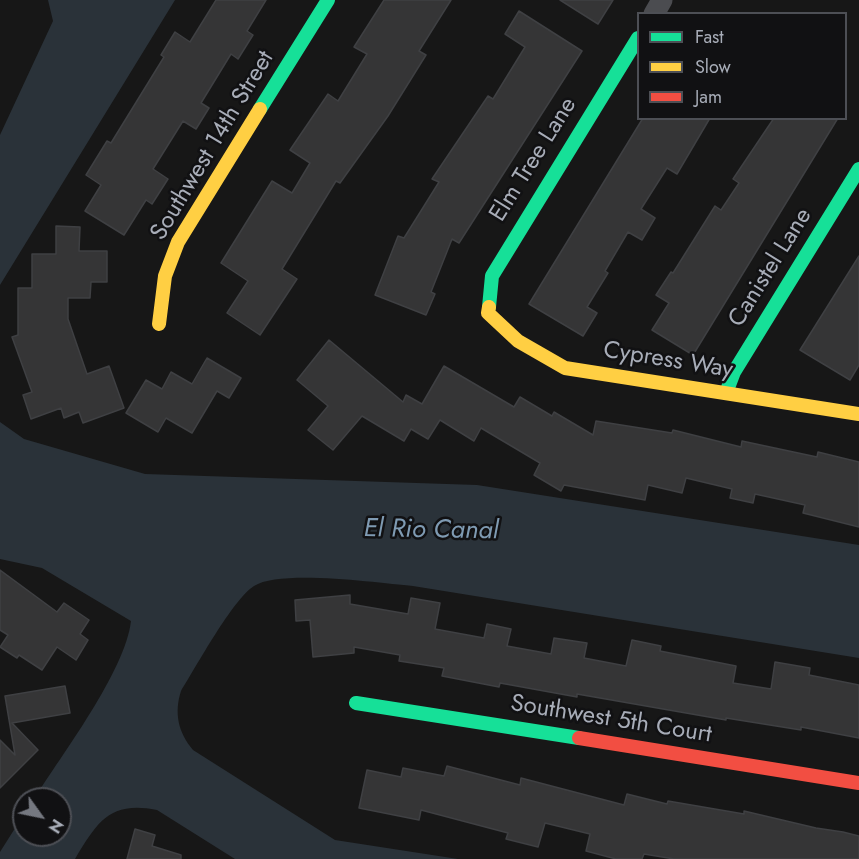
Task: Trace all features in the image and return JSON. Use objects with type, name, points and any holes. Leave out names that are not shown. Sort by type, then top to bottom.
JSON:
[{"type":"street","name":"Southwest 14th Street","points":[[159,324],[165,276],[178,242],[328,0]]},
{"type":"street","name":"Elm Tree Lane","points":[[488,313],[492,276],[637,41]]},
{"type":"street","name":"Canistel Lane","points":[[726,393],[734,372],[859,169]]},
{"type":"street","name":"Cypress Way","points":[[488,313],[518,341],[566,368],[859,414]]},
{"type":"street","name":"Southwest 5th Court","points":[[356,703],[859,783]]},
{"type":"water","points":[[48,0],[175,0],[0,285],[0,135],[53,21]]},
{"type":"water","name":"El Rio Canal","points":[[0,422],[24,439],[145,474],[477,485],[859,545],[859,658],[413,586],[330,578],[285,578],[267,581],[254,586],[245,593],[215,634],[181,691],[178,715],[181,729],[188,743],[193,750],[335,840],[458,859],[235,859],[157,810],[141,808],[116,812],[107,817],[91,834],[75,859],[0,859],[0,852],[12,833],[12,847],[72,847],[72,787],[42,787],[105,688],[126,641],[131,621],[42,568],[0,559]]},
{"type":"building","points":[[216,0],[266,0],[247,31],[253,35],[238,59],[231,54],[201,103],[209,108],[196,129],[183,121],[153,169],[168,179],[152,204],[146,200],[124,235],[85,211],[101,185],[86,175],[107,141],[111,143],[164,57],[161,55],[175,32],[190,42]]},
{"type":"building","points":[[384,0],[451,0],[419,51],[426,55],[388,116],[340,183],[336,181],[282,269],[297,279],[260,335],[227,313],[248,281],[221,263],[272,181],[292,193],[310,163],[290,150],[328,94],[338,101],[367,54],[354,47]]},
{"type":"building","points":[[560,0],[613,0],[598,24]]},
{"type":"building","points":[[519,11],[582,51],[459,243],[452,239],[431,292],[435,294],[426,315],[375,295],[398,236],[404,238],[439,182],[432,179],[488,96],[493,99],[525,47],[505,34]]},
{"type":"building","points":[[642,120],[709,120],[677,174],[667,168],[641,209],[655,218],[642,240],[628,232],[605,271],[608,273],[587,307],[597,313],[583,336],[529,304]]},
{"type":"building","points":[[773,120],[837,120],[693,355],[652,330],[669,303],[656,295],[671,272],[673,273],[715,206],[721,210],[739,183],[733,179]]},
{"type":"building","points":[[56,226],[80,227],[79,251],[107,251],[107,282],[91,282],[90,298],[68,298],[68,319],[87,374],[109,366],[124,408],[83,423],[79,412],[64,418],[61,408],[31,419],[23,395],[32,392],[12,337],[18,335],[18,288],[32,288],[32,254],[56,254]]},
{"type":"building","points":[[859,256],[859,365],[850,380],[800,350]]},
{"type":"building","points":[[329,340],[403,402],[406,395],[422,404],[444,366],[514,407],[520,397],[552,416],[554,412],[593,435],[596,421],[672,433],[673,430],[741,447],[742,441],[817,457],[818,452],[859,462],[859,527],[803,513],[805,505],[755,494],[753,503],[730,498],[732,489],[686,478],[682,493],[648,485],[645,500],[564,485],[561,491],[534,475],[540,463],[481,428],[474,441],[440,420],[428,439],[411,429],[404,441],[362,416],[333,450],[308,430],[328,406],[297,380]]},
{"type":"building","points":[[207,358],[241,378],[229,398],[217,391],[192,433],[166,418],[158,432],[126,413],[146,380],[162,389],[171,372],[192,384]]},
{"type":"building","points":[[0,570],[57,612],[64,603],[89,620],[80,634],[88,640],[76,660],[57,647],[42,670],[19,655],[17,658],[0,647],[8,635],[0,630]]},
{"type":"building","points":[[350,595],[350,604],[408,614],[411,598],[440,603],[435,629],[484,638],[487,624],[511,629],[507,646],[551,654],[554,638],[587,643],[584,658],[626,666],[632,640],[661,646],[660,651],[736,666],[733,683],[771,689],[775,662],[810,668],[809,675],[859,685],[859,738],[801,727],[801,730],[726,718],[726,720],[500,683],[499,687],[442,676],[444,668],[399,661],[400,655],[354,647],[354,653],[313,657],[310,620],[296,621],[295,600]]},
{"type":"building","points":[[65,686],[70,713],[12,723],[38,750],[0,788],[0,740],[15,755],[5,696]]},
{"type":"building","points":[[447,766],[520,785],[521,778],[624,805],[627,794],[667,804],[668,801],[744,814],[744,811],[843,832],[859,836],[859,859],[674,859],[644,854],[642,859],[616,859],[586,851],[590,834],[545,823],[538,847],[506,839],[508,833],[421,810],[419,820],[359,808],[367,770],[401,777],[403,768],[444,776]]},
{"type":"building","points":[[135,829],[155,835],[152,846],[181,855],[181,859],[127,859]]},
{"type":"traffic: fast","points":[[260,109],[328,0]]},
{"type":"traffic: fast","points":[[489,307],[492,276],[637,40]]},
{"type":"traffic: fast","points":[[726,393],[734,372],[859,169]]},
{"type":"traffic: fast","points":[[356,703],[579,738]]},
{"type":"traffic: slow","points":[[159,324],[165,276],[178,242],[260,109]]},
{"type":"traffic: slow","points":[[489,307],[488,313],[518,341],[565,368],[859,414]]},
{"type":"traffic: jam","points":[[579,738],[859,783]]}]
